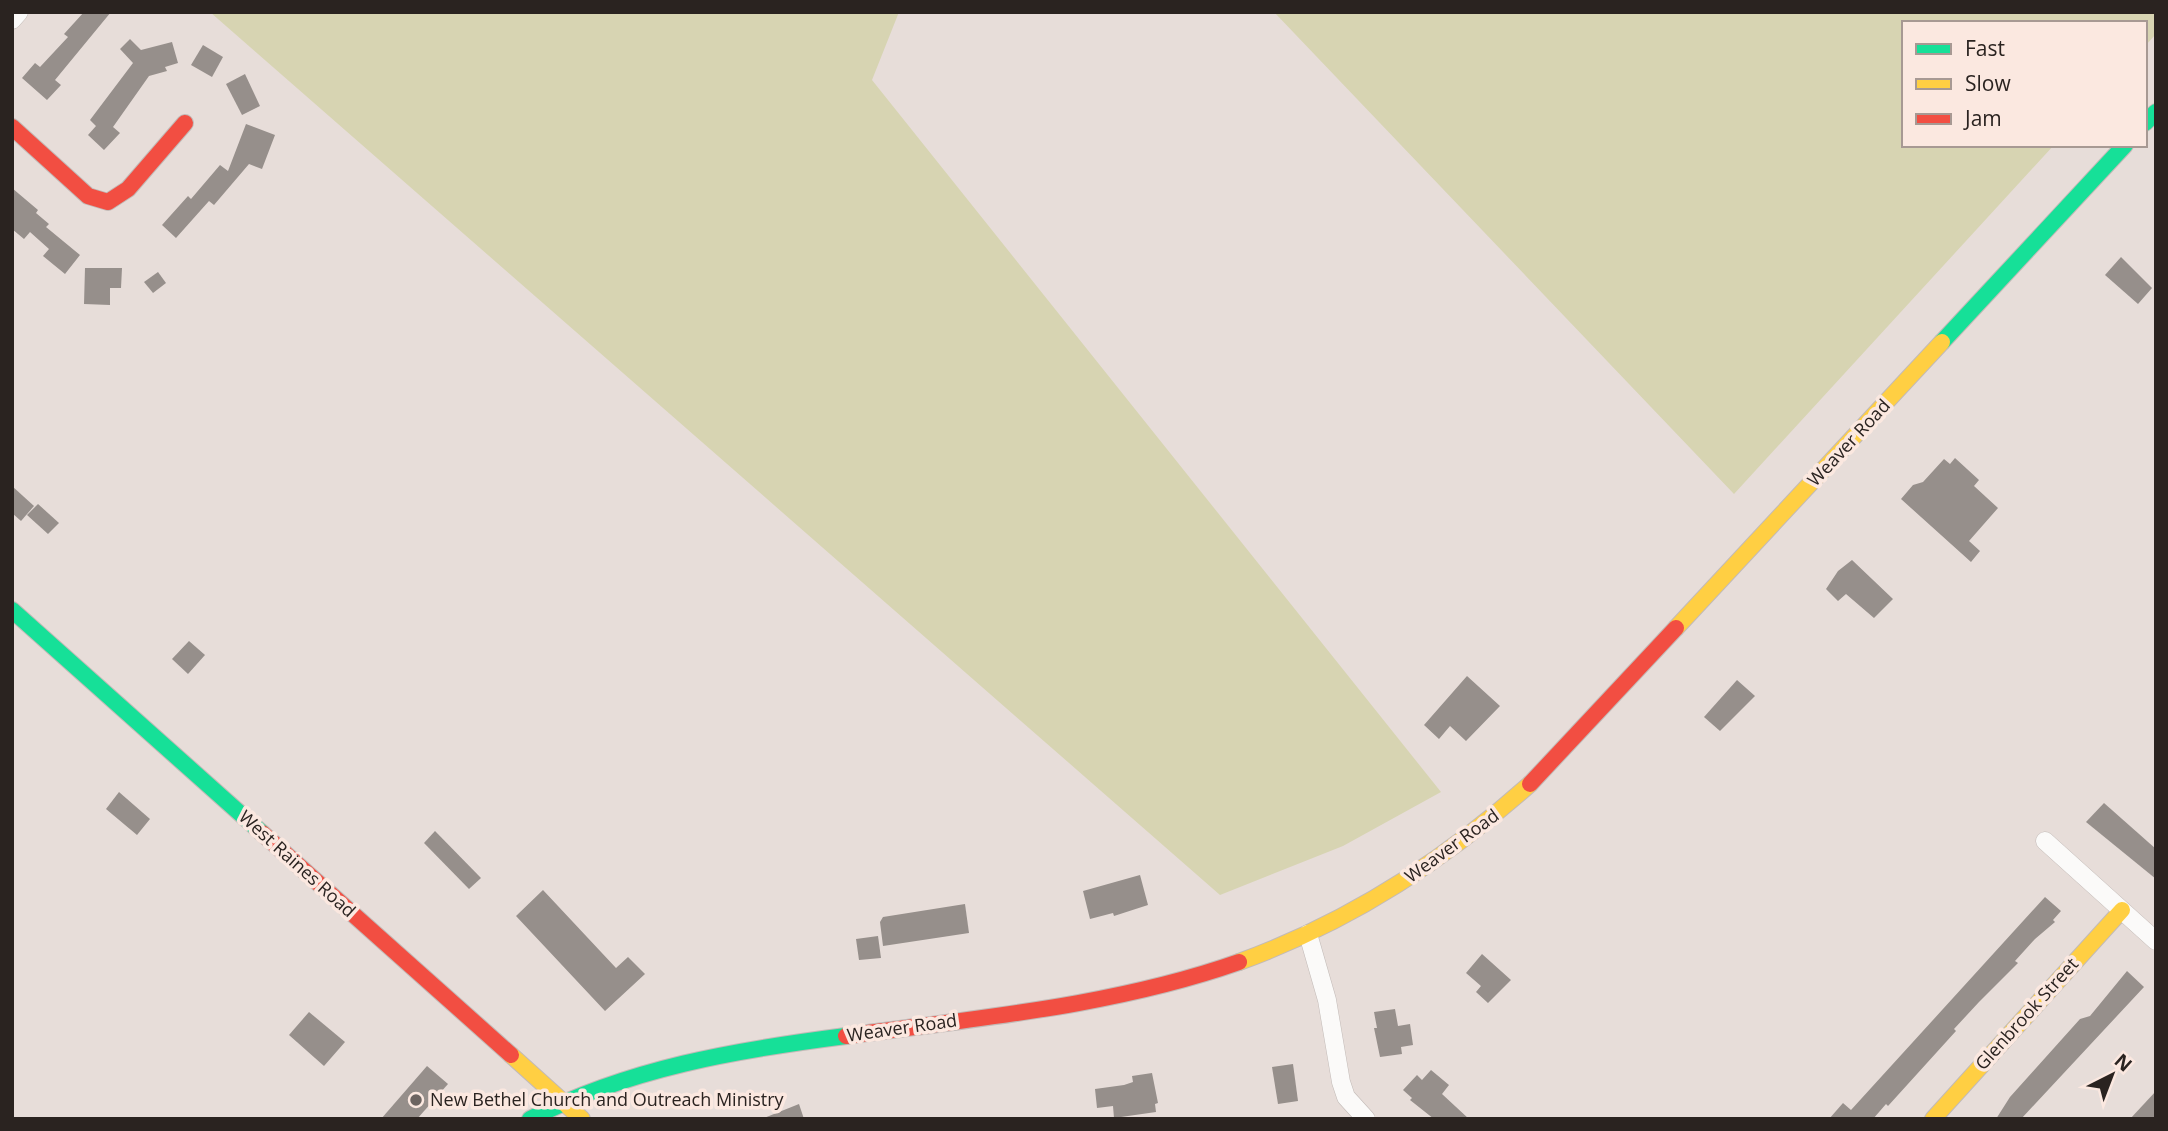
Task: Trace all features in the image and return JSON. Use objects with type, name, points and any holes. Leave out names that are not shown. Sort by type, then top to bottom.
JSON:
[{"type":"main road","points":[[12,127],[88,196],[99,202],[108,202],[128,189],[185,123]]},
{"type":"main road","name":"Weaver Road","points":[[530,1119],[562,1100],[727,1053],[1059,1007],[1201,975],[1308,934],[1415,875],[1469,838],[1543,772],[2123,147]]},
{"type":"main road","name":"West Raines Road","points":[[12,610],[582,1119]]},
{"type":"main road","name":"Glenbrook Street","points":[[1933,1119],[2122,910]]},
{"type":"street","points":[[12,20],[19,12]]},
{"type":"street","points":[[2045,841],[2156,941]]},
{"type":"street","points":[[1308,934],[1327,1000],[1340,1082],[1346,1097],[1366,1119]]},
{"type":"shaded area","points":[[210,12],[899,12],[872,80],[1441,792],[1343,846],[1220,895]]},
{"type":"shaded area","points":[[1274,12],[2156,12],[2156,34],[2147,44],[2147,21],[1902,21],[1902,147],[2052,147],[1734,494]]},
{"type":"building","points":[[84,12],[111,12],[55,80],[61,85],[47,100],[22,78],[35,63],[40,67],[68,37],[64,34]]},
{"type":"building","points":[[130,39],[141,50],[172,42],[178,63],[165,67],[167,71],[149,76],[113,127],[120,133],[104,150],[88,135],[96,126],[90,120],[133,63],[120,49]]},
{"type":"building","points":[[203,45],[223,57],[212,77],[191,65]]},
{"type":"building","points":[[245,74],[260,106],[242,115],[226,84]]},
{"type":"building","points":[[246,124],[275,135],[262,169],[249,164],[214,205],[209,201],[176,238],[162,225],[188,196],[191,199],[220,165],[228,171]]},
{"type":"building","points":[[12,188],[38,210],[36,213],[49,224],[46,227],[80,255],[65,274],[43,256],[49,249],[30,232],[24,239],[12,229]]},
{"type":"building","points":[[2121,257],[2152,288],[2138,304],[2105,275]]},
{"type":"building","points":[[85,268],[122,268],[121,288],[110,288],[110,305],[84,304]]},
{"type":"building","points":[[158,272],[166,283],[153,293],[144,282]]},
{"type":"building","points":[[1955,458],[1979,480],[1974,486],[1998,508],[1969,541],[1980,551],[1971,562],[1901,499],[1913,485],[1923,482],[1944,459],[1950,464]]},
{"type":"building","points":[[12,486],[34,506],[21,521],[12,513]]},
{"type":"building","points":[[38,504],[59,523],[48,534],[27,515]]},
{"type":"building","points":[[1852,560],[1893,599],[1874,618],[1846,594],[1838,601],[1826,589],[1838,571]]},
{"type":"building","points":[[189,641],[205,655],[188,674],[172,659]]},
{"type":"building","points":[[1467,676],[1500,706],[1466,741],[1450,726],[1439,739],[1424,725]]},
{"type":"building","points":[[1737,680],[1755,696],[1720,731],[1704,717]]},
{"type":"building","points":[[119,792],[150,819],[137,835],[106,809]]},
{"type":"building","points":[[2104,803],[2156,849],[2156,879],[2086,822]]},
{"type":"building","points":[[435,831],[481,878],[469,889],[424,843]]},
{"type":"building","points":[[1140,875],[1148,905],[1114,916],[1113,913],[1090,919],[1083,891]]},
{"type":"building","points":[[543,890],[616,968],[628,957],[645,974],[605,1011],[516,916]]},
{"type":"building","points":[[2045,897],[2061,911],[2053,920],[2055,922],[2015,961],[2018,963],[1954,1029],[1956,1031],[1888,1106],[1886,1104],[1873,1119],[1829,1119],[1843,1103],[1851,1110]]},
{"type":"building","points":[[965,904],[969,933],[883,946],[880,922],[883,917]]},
{"type":"building","points":[[878,936],[881,958],[859,960],[856,939]]},
{"type":"building","points":[[1482,954],[1511,980],[1488,1003],[1476,992],[1481,986],[1466,973]]},
{"type":"building","points":[[2127,971],[2144,987],[2021,1119],[1996,1119],[2010,1097],[2080,1019],[2090,1016]]},
{"type":"building","points":[[1395,1009],[1398,1026],[1410,1024],[1413,1045],[1401,1047],[1402,1054],[1380,1057],[1374,1028],[1377,1028],[1374,1012]]},
{"type":"building","points":[[309,1012],[345,1042],[324,1066],[289,1035]]},
{"type":"building","points":[[1293,1064],[1298,1101],[1278,1104],[1272,1067]]},
{"type":"building","name":"New Bethel Church and Outreach Ministry","points":[[427,1066],[448,1084],[417,1119],[381,1119]]},
{"type":"building","points":[[1431,1070],[1449,1085],[1442,1094],[1469,1119],[1434,1119],[1410,1100],[1412,1098],[1403,1090],[1417,1075],[1422,1080]]},
{"type":"building","points":[[1152,1073],[1158,1103],[1155,1104],[1156,1112],[1114,1118],[1113,1106],[1097,1108],[1095,1089],[1124,1085],[1133,1082],[1132,1076]]},
{"type":"building","points":[[2156,1091],[2156,1119],[2130,1119]]},
{"type":"building","points":[[799,1104],[804,1119],[764,1119],[764,1118]]},
{"type":"traffic: fast","points":[[2147,121],[2156,112]]},
{"type":"traffic: fast","points":[[1942,342],[2123,147]]},
{"type":"traffic: fast","points":[[12,610],[262,833]]},
{"type":"traffic: fast","points":[[530,1119],[567,1101],[644,1074],[724,1055],[846,1036]]},
{"type":"traffic: slow","points":[[1676,628],[1942,342]]},
{"type":"traffic: slow","points":[[1239,962],[1318,928],[1393,887],[1464,838],[1530,784]]},
{"type":"traffic: slow","points":[[1933,1119],[2122,910]]},
{"type":"traffic: slow","points":[[511,1055],[582,1119]]},
{"type":"traffic: jam","points":[[12,127],[88,196],[108,202],[128,189],[185,123]]},
{"type":"traffic: jam","points":[[1530,784],[1676,628]]},
{"type":"traffic: jam","points":[[262,833],[511,1055]]},
{"type":"traffic: jam","points":[[846,1036],[1094,1000],[1143,990],[1239,962]]},
{"type":"place","name":"New Bethel Church and Outreach Ministry","points":[[416,1100]]}]
